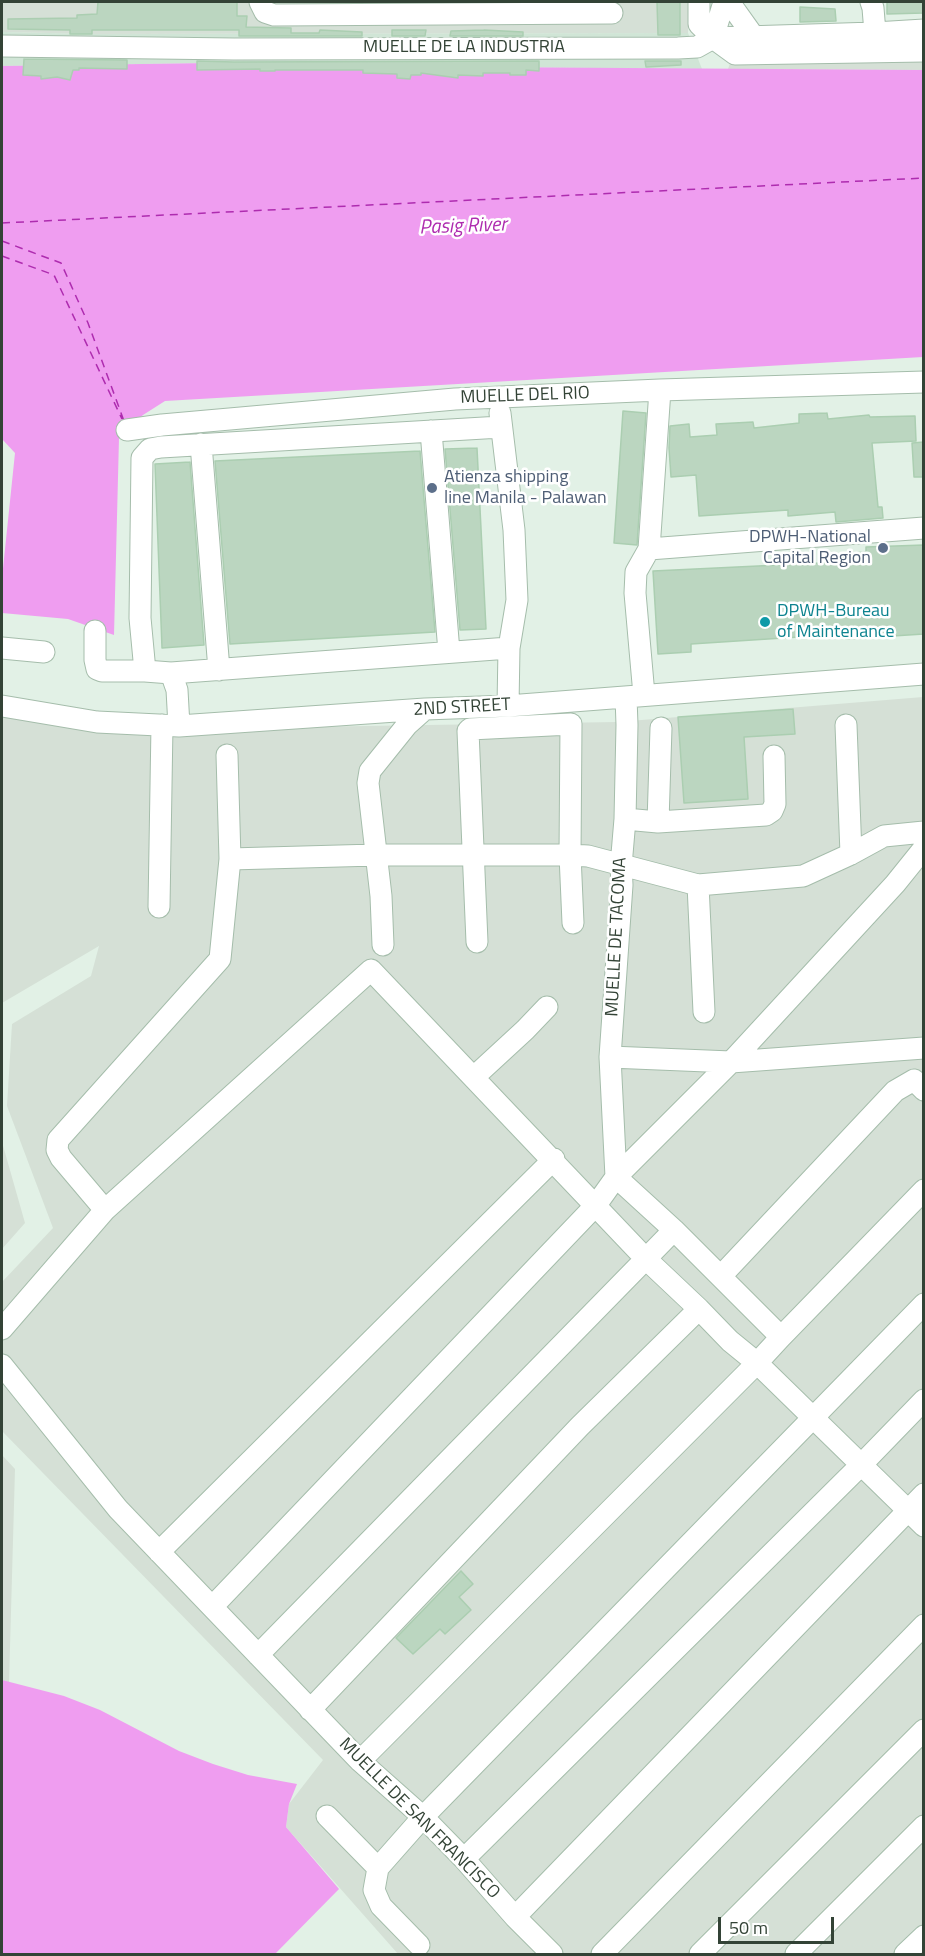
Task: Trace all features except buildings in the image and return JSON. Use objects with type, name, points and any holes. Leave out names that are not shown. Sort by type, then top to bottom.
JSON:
[{"type":"street","points":[[260,2],[265,12],[274,15],[451,7],[542,8],[612,13]]},
{"type":"street","points":[[699,2],[699,24],[735,54],[924,51]]},
{"type":"street","points":[[713,38],[724,2]]},
{"type":"street","points":[[729,2],[754,37]]},
{"type":"street","points":[[871,2],[875,33]]},
{"type":"street","name":"MUELLE DE LA INDUSTRIA","points":[[2,46],[223,49],[678,48],[697,47],[713,38],[924,30]]},
{"type":"street","name":"MUELLE DEL RIO","points":[[127,430],[455,399],[924,382]]},
{"type":"street","points":[[660,390],[649,549],[924,528]]},
{"type":"street","points":[[499,398],[514,530],[517,600],[509,648],[508,706]]},
{"type":"street","points":[[145,671],[141,618],[142,458],[150,449],[501,427]]},
{"type":"street","points":[[431,431],[449,652]]},
{"type":"street","points":[[201,444],[219,670]]},
{"type":"street","name":"MUELLE DE TACOMA","points":[[616,1177],[610,1057],[622,885],[627,725],[635,696],[636,572],[649,549]]},
{"type":"street","points":[[94,632],[94,660],[97,669],[102,671],[171,673],[509,648]]},
{"type":"street","points":[[2,648],[44,652]]},
{"type":"street","points":[[159,907],[171,726],[177,690],[171,673]]},
{"type":"street","name":"2ND STREET","points":[[2,706],[97,722],[171,726],[424,709],[508,706],[924,674]]},
{"type":"street","points":[[384,945],[369,771],[407,725],[424,709]]},
{"type":"street","points":[[477,942],[468,731],[470,729],[570,723],[570,855],[573,923]]},
{"type":"street","points":[[846,725],[850,854]]},
{"type":"street","points":[[658,822],[661,728]]},
{"type":"street","points":[[105,1210],[61,1158],[57,1150],[58,1140],[220,959],[230,859],[227,754]]},
{"type":"street","points":[[625,819],[658,822],[766,815],[772,811],[775,804],[774,756]]},
{"type":"street","points":[[230,859],[376,855],[570,855],[588,856],[698,885],[802,876],[884,836],[924,832]]},
{"type":"street","points":[[212,1607],[596,1205],[616,1177],[731,1062],[895,884],[924,848]]},
{"type":"street","points":[[698,885],[704,1012]]},
{"type":"street","points":[[2,1329],[105,1210],[371,970],[646,1258],[924,1526]]},
{"type":"street","points":[[474,1077],[547,1007]]},
{"type":"street","points":[[610,1057],[731,1062],[924,1048]]},
{"type":"street","points":[[721,1276],[895,1091],[914,1080],[924,1090]]},
{"type":"street","points":[[159,1552],[554,1160]]},
{"type":"street","points":[[616,1177],[674,1230],[781,1337]]},
{"type":"street","points":[[360,1761],[757,1363],[924,1190]]},
{"type":"street","points":[[258,1655],[674,1230]]},
{"type":"street","points":[[419,1945],[381,1906],[374,1890],[378,1868],[423,1817],[924,1304]]},
{"type":"street","points":[[310,1710],[580,1426],[699,1309]]},
{"type":"street","name":"MUELLE DE SAN FRANCISCO","points":[[2,1365],[118,1509],[360,1761],[423,1817],[464,1859],[544,1952]]},
{"type":"street","points":[[464,1859],[924,1400]]},
{"type":"street","points":[[515,1917],[924,1494]]},
{"type":"street","points":[[602,1954],[924,1625]]},
{"type":"street","points":[[700,1954],[924,1730]]},
{"type":"street","points":[[327,1816],[378,1868]]},
{"type":"street","points":[[796,1954],[924,1826]]},
{"type":"street","points":[[905,1954],[924,1936]]},
{"type":"shaded area","points":[[2,2],[688,2],[688,33],[95,34],[2,32]]},
{"type":"shaded area","points":[[2,32],[95,34],[688,33],[702,69],[282,62],[2,66]]},
{"type":"shaded area","points":[[923,41],[923,70],[728,69],[736,46]]},
{"type":"shaded area","points":[[923,697],[923,1954],[398,1954],[286,1827],[289,1804],[323,1760],[2,1431],[2,1282],[53,1228],[7,1106],[12,1024],[91,976],[99,946],[2,1003],[2,713],[113,730],[617,722]]},
{"type":"shaded area","points":[[2,1142],[25,1223],[2,1249]]},
{"type":"shaded area","points":[[2,1455],[15,1469],[9,1683],[2,1680]]},
{"type":"water","name":"Pasig River","points":[[282,62],[479,67],[923,70],[923,357],[165,401],[143,415],[119,438],[114,635],[68,619],[2,613],[2,578],[15,453],[2,439],[2,66]]},
{"type":"water","points":[[2,1680],[64,1696],[100,1710],[179,1751],[213,1764],[248,1775],[297,1784],[289,1804],[286,1827],[339,1889],[275,1954],[2,1954]]},
{"type":"ferry route","points":[[2,223],[924,178]]},
{"type":"ferry route","points":[[2,241],[61,263],[88,323],[124,421]]},
{"type":"ferry route","points":[[2,256],[54,275],[122,419]]},
{"type":"place","name":"Atienza shipping line Manila - Palawan","points":[[432,488]]},
{"type":"place","name":"DPWH-National Capital Region","points":[[883,548]]},
{"type":"place","name":"DPWH-Bureau of Maintenance","points":[[765,622]]}]
